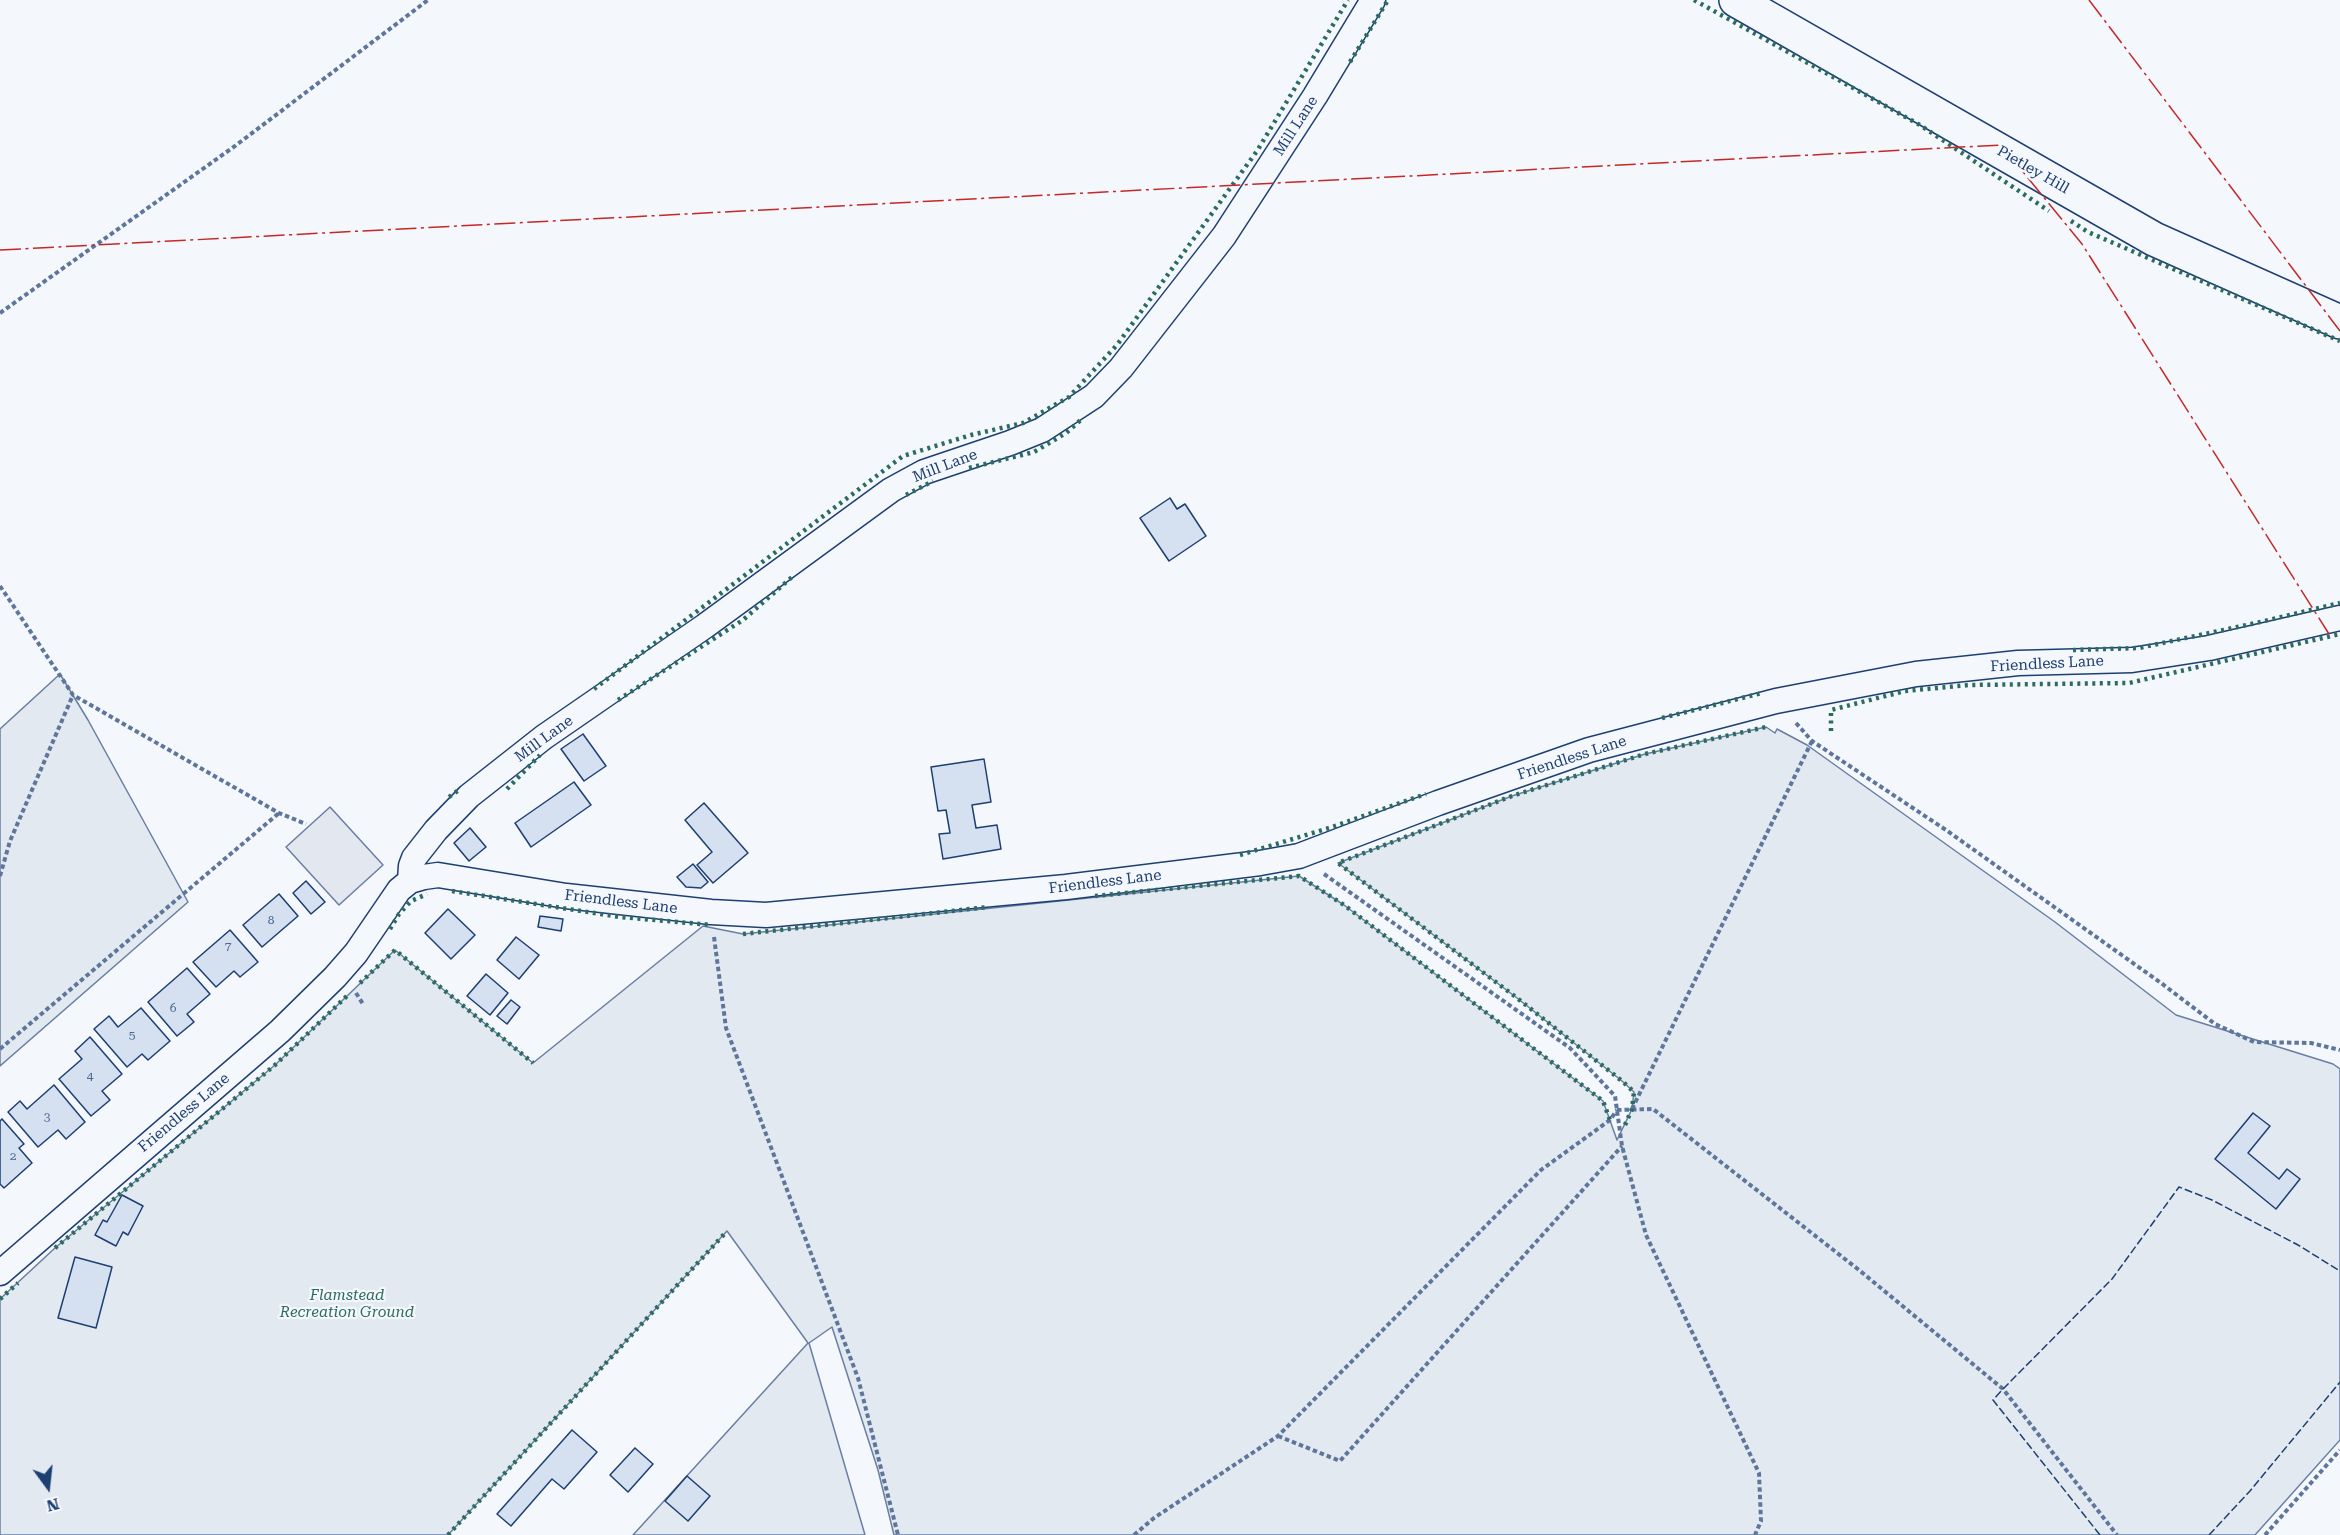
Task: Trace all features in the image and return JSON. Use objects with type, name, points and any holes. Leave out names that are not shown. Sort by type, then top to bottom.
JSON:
[{"type":"street","name":"Mill Lane","points":[[410,881],[414,858],[436,830],[469,796],[544,737],[705,626],[891,490],[924,472],[1042,430],[1094,396],[1121,368],[1224,236],[1315,96],[1373,0]]},
{"type":"street","name":"Pietley Hill","points":[[1736,0],[2154,239],[2340,321]]},
{"type":"street","name":"Friendless Lane","points":[[0,1273],[295,1016],[356,953],[374,929],[390,901],[410,881],[438,875],[566,896],[711,912],[766,915],[1019,892],[1260,864],[1299,856],[1438,803],[1589,750],[1776,701],[1916,674],[2018,663],[2132,660],[2210,648],[2340,618]]},
{"type":"path","points":[[0,313],[235,146],[428,0]]},
{"type":"path","points":[[0,586],[73,694],[279,813],[306,824]]},
{"type":"path","points":[[0,876],[10,841],[73,694]]},
{"type":"path","points":[[1776,701],[1812,741],[1946,830],[2161,983],[2214,1024],[2254,1042],[2311,1043],[2340,1050]]},
{"type":"path","points":[[1632,1109],[1812,741]]},
{"type":"path","points":[[0,1049],[279,813]]},
{"type":"path","points":[[1299,856],[1570,1048],[1615,1096],[1622,1146],[1646,1235],[1759,1473],[1761,1521],[1755,1535]]},
{"type":"path","points":[[711,912],[726,1028],[858,1378],[898,1535]]},
{"type":"path","points":[[1617,1110],[1653,1109],[1859,1270],[2003,1389],[2117,1535]]},
{"type":"path","points":[[1134,1535],[1154,1518],[1278,1436],[1541,1170],[1610,1120],[1617,1110]]},
{"type":"path","points":[[1278,1436],[1340,1461],[1622,1146]]},
{"type":"path","points":[[2265,1535],[2340,1450]]},
{"type":"green space","points":[[60,674],[88,720],[188,902],[0,1066],[0,729]]},
{"type":"green space","name":"Flamstead Recreation Ground","points":[[1766,727],[1775,733],[1777,729],[1807,745],[2055,922],[2176,1015],[2333,1064],[2340,1069],[2340,1440],[2255,1535],[894,1535],[878,1470],[832,1327],[809,1343],[865,1535],[633,1535],[808,1343],[727,1231],[448,1535],[0,1535],[0,1299],[55,1248],[275,1065],[395,950],[533,1063],[703,926],[743,934],[1299,876],[1344,905],[1603,1101],[1617,1140],[1632,1109],[1634,1092],[1517,998],[1338,863],[1512,796],[1645,754]]},
{"type":"shaded area","points":[[330,807],[383,865],[339,905],[286,847]]},
{"type":"building","points":[[1170,498],[1177,509],[1185,504],[1206,536],[1169,561],[1140,518]]},
{"type":"building","points":[[583,734],[606,766],[584,781],[561,749]]},
{"type":"building","points":[[984,759],[991,802],[972,805],[976,828],[997,825],[1001,849],[943,859],[939,834],[950,833],[946,810],[938,811],[931,767]]},
{"type":"building","points":[[574,782],[591,805],[531,847],[515,823]]},
{"type":"building","points":[[704,803],[748,853],[713,883],[697,865],[712,852],[685,820]]},
{"type":"building","points":[[470,828],[486,847],[469,861],[454,843]]},
{"type":"building","points":[[693,864],[708,882],[701,888],[686,887],[677,877]]},
{"type":"building","points":[[306,881],[325,902],[311,914],[293,893]]},
{"type":"building","points":[[279,894],[298,916],[262,947],[243,925]]},
{"type":"building","points":[[448,909],[475,935],[451,959],[425,933]]},
{"type":"building","points":[[540,916],[563,919],[561,931],[538,927]]},
{"type":"building","points":[[230,930],[258,962],[240,977],[234,971],[216,987],[193,962]]},
{"type":"building","points":[[516,937],[539,955],[519,979],[497,960]]},
{"type":"building","points":[[187,968],[210,994],[187,1014],[194,1022],[177,1036],[148,1002]]},
{"type":"building","points":[[486,974],[508,993],[490,1015],[467,996]]},
{"type":"building","points":[[511,1000],[520,1007],[507,1024],[497,1016]]},
{"type":"building","points":[[141,1008],[170,1041],[148,1060],[142,1054],[127,1067],[94,1029],[109,1016],[118,1027]]},
{"type":"building","points":[[90,1037],[122,1074],[102,1091],[110,1100],[91,1116],[59,1079],[82,1059],[75,1051]]},
{"type":"building","points":[[54,1085],[85,1122],[66,1139],[58,1130],[38,1147],[8,1112],[20,1101],[27,1109]]},
{"type":"building","points":[[2253,1113],[2270,1126],[2248,1153],[2279,1179],[2287,1169],[2300,1179],[2276,1209],[2215,1159]]},
{"type":"building","points":[[2,1119],[24,1144],[19,1148],[32,1163],[4,1188],[0,1184],[0,1121]]},
{"type":"building","points":[[122,1195],[143,1206],[128,1235],[123,1232],[116,1246],[95,1235],[103,1220],[107,1222]]},
{"type":"building","points":[[75,1257],[112,1267],[96,1328],[58,1318]]},
{"type":"building","points":[[572,1430],[597,1452],[564,1489],[552,1479],[511,1526],[497,1514]]},
{"type":"building","points":[[635,1448],[653,1464],[628,1492],[610,1475]]},
{"type":"building","points":[[687,1476],[710,1496],[688,1521],[665,1501]]},
{"type":"hedge","points":[[594,689],[903,456],[971,435],[1023,423],[1069,397],[1117,345],[1257,151],[1348,0]]},
{"type":"hedge","points":[[1350,62],[1388,0]]},
{"type":"hedge","points":[[1694,0],[1920,125],[2049,211]]},
{"type":"hedge","points":[[2071,221],[2088,232],[2340,341]]},
{"type":"hedge","points":[[969,468],[1034,452],[1066,433],[1083,418]]},
{"type":"hedge","points":[[906,495],[933,481]]},
{"type":"hedge","points":[[618,700],[743,620],[792,577]]},
{"type":"hedge","points":[[2073,650],[2139,648],[2340,603]]},
{"type":"hedge","points":[[1831,731],[1831,710],[1905,691],[1969,685],[2129,683],[2340,634]]},
{"type":"hedge","points":[[1662,718],[1762,693]]},
{"type":"hedge","points":[[1625,1125],[1632,1109],[1634,1092],[1622,1081],[1517,998],[1338,863],[1512,796],[1645,754],[1766,727]]},
{"type":"hedge","points":[[507,789],[540,755]]},
{"type":"hedge","points":[[449,797],[460,789]]},
{"type":"hedge","points":[[1240,855],[1329,828],[1426,794]]},
{"type":"hedge","points":[[1095,896],[1299,876],[1344,905],[1603,1101],[1610,1120]]},
{"type":"hedge","points":[[452,891],[620,917],[712,925]]},
{"type":"hedge","points":[[390,929],[399,914],[411,901],[427,894]]},
{"type":"hedge","points":[[743,934],[988,907]]},
{"type":"hedge","points":[[360,983],[395,950],[533,1063]]},
{"type":"hedge","points":[[55,1248],[275,1065],[349,994]]},
{"type":"hedge","points":[[448,1535],[727,1231]]},
{"type":"hedge","points":[[0,1299],[18,1283]]},
{"type":"fence","points":[[2100,1535],[1993,1400],[2112,1279],[2179,1187],[2212,1200],[2298,1245],[2340,1271]]},
{"type":"fence","points":[[2209,1535],[2250,1491],[2340,1382]]},
{"type":"power","points":[[2089,0],[2340,331]]},
{"type":"power","points":[[0,250],[2001,145],[2082,244],[2329,634]]}]
